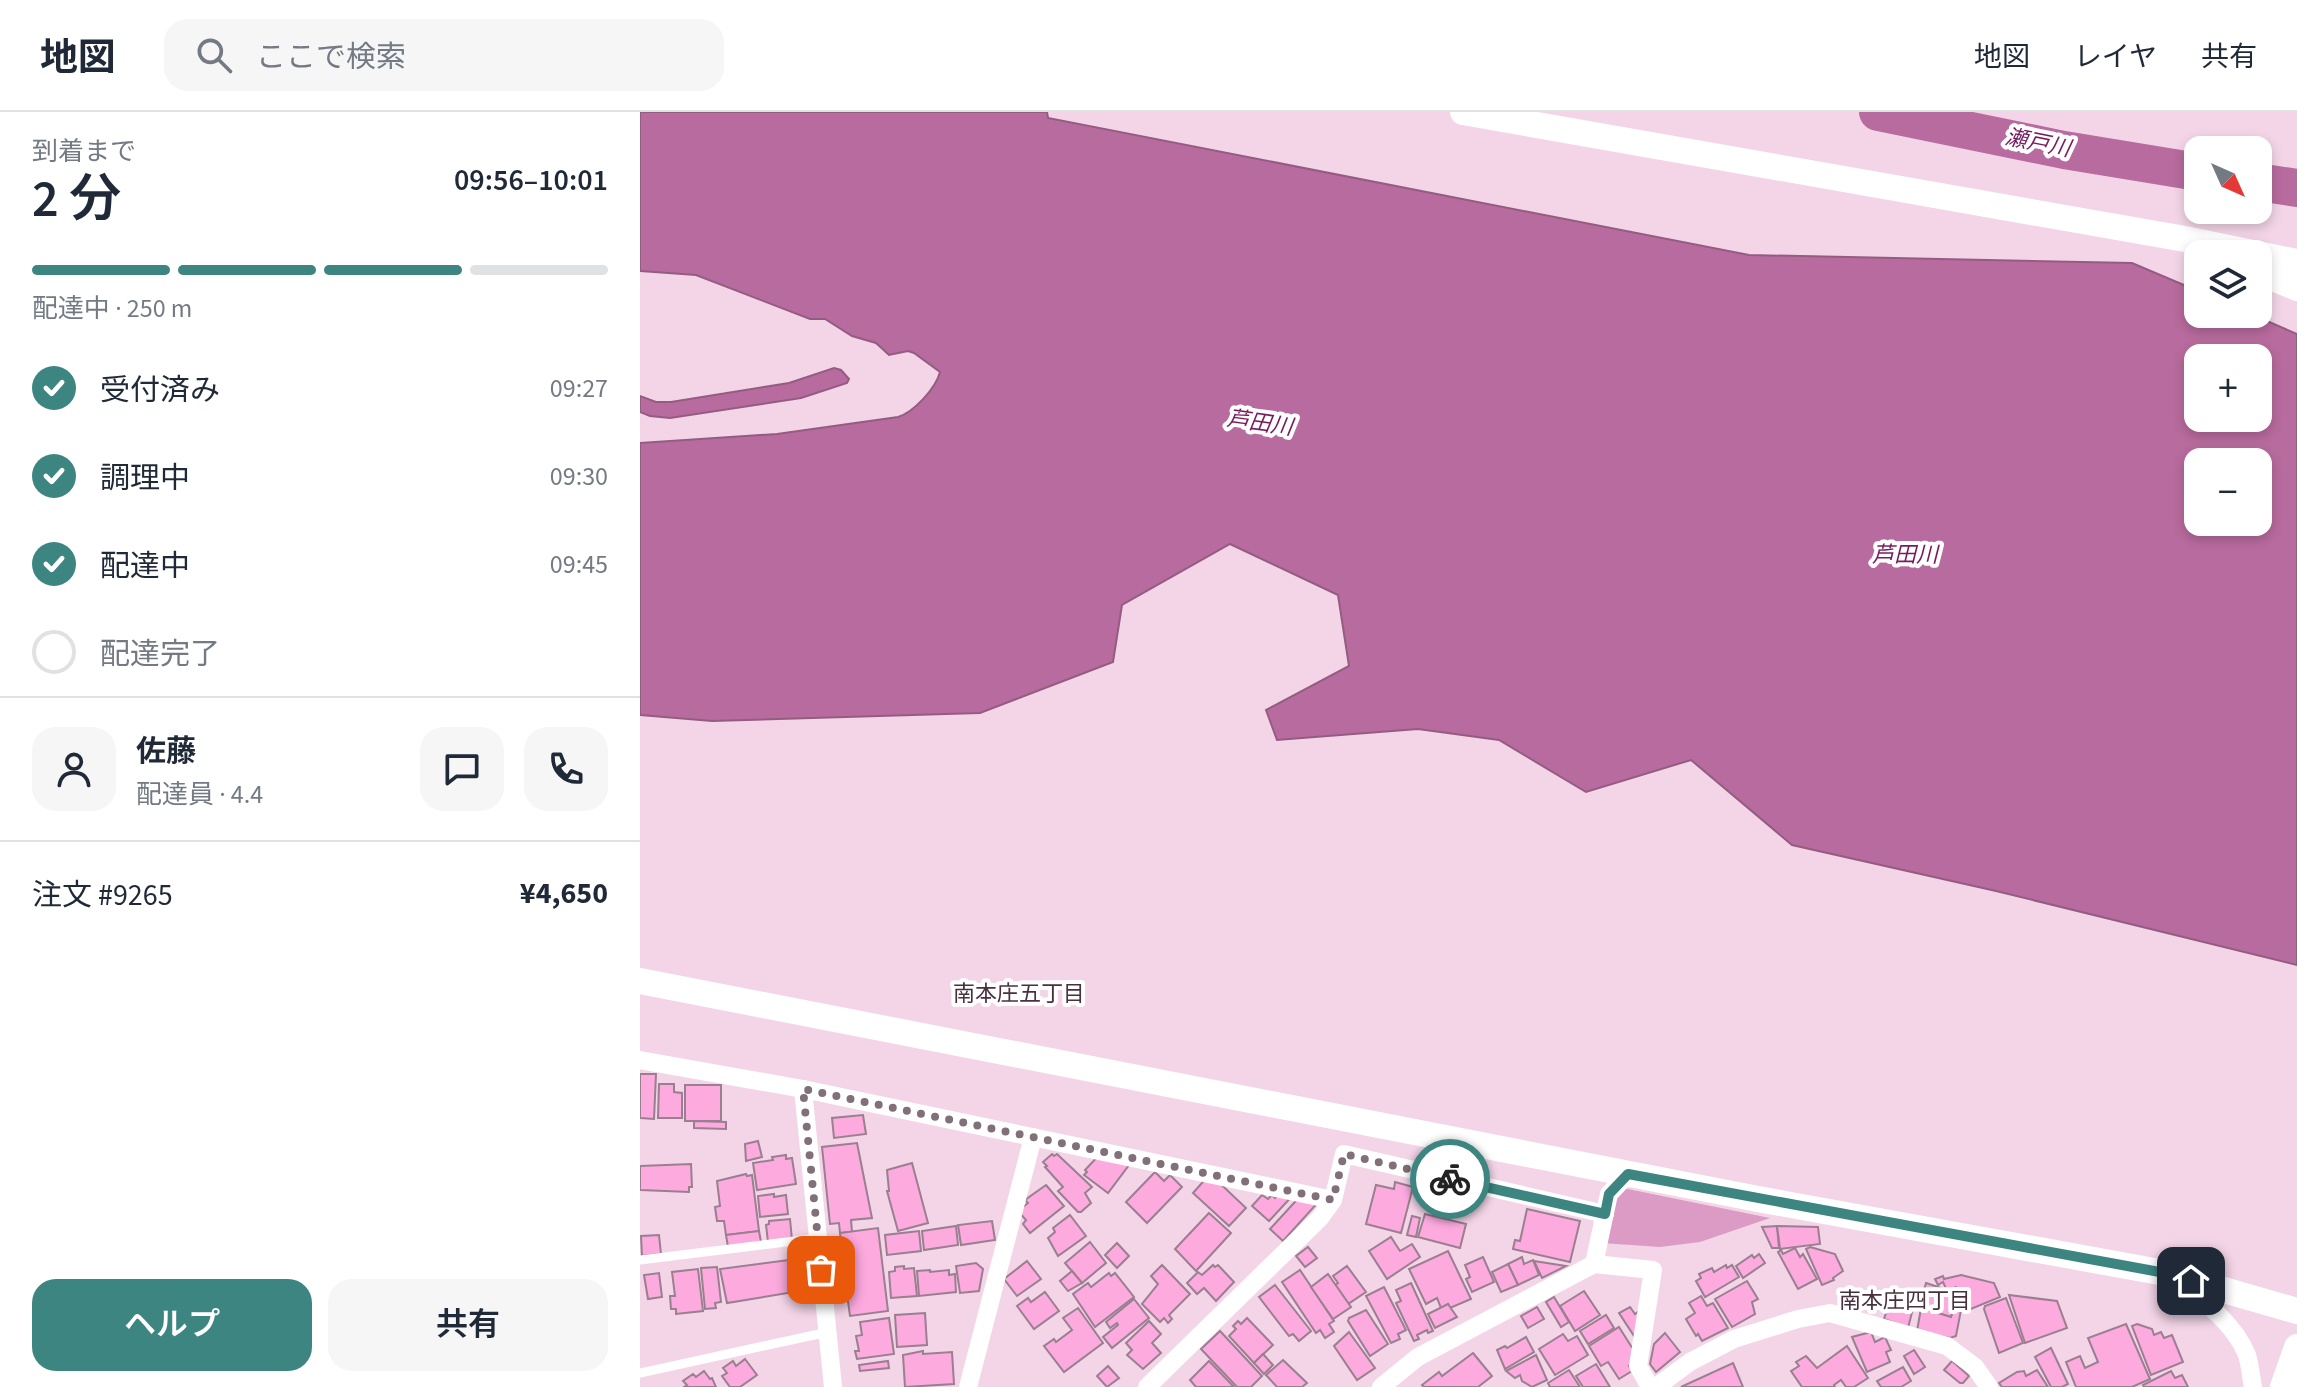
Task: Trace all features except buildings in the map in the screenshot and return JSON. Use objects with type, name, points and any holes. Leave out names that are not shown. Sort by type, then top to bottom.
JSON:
[{"type":"street","points":[[1463,112],[2185,239],[2297,262]]},
{"type":"street","points":[[2272,278],[2297,288]]},
{"type":"street","points":[[640,981],[1628,1174],[2165,1273],[2297,1311]]},
{"type":"street","points":[[640,1060],[803,1089],[1333,1200]]},
{"type":"street","points":[[803,1089],[833,1387]]},
{"type":"street","points":[[968,1387],[1033,1137]]},
{"type":"street","points":[[1147,1387],[1320,1218],[1333,1200],[1344,1154],[1605,1214]]},
{"type":"street","points":[[1594,1264],[1609,1194],[1628,1174]]},
{"type":"street","points":[[1381,1387],[1418,1357],[1594,1264],[1653,1270],[1638,1366],[1653,1387],[1690,1362],[1734,1339],[1798,1319],[1830,1313],[1947,1346],[1975,1367],[1989,1387]]},
{"type":"street","points":[[2165,1273],[2200,1297],[2222,1318],[2246,1354],[2253,1387]]},
{"type":"street","points":[[2283,1387],[2297,1347]]},
{"type":"lane","points":[[640,1260],[818,1238]]},
{"type":"lane","points":[[640,1373],[828,1332]]},
{"type":"shaded area","points":[[1618,1187],[1770,1218],[1700,1242],[1660,1247],[1602,1243]]},
{"type":"water","name":"芦田川","points":[[640,112],[1047,112],[1048,118],[1749,255],[2132,263],[2184,285],[2184,328],[2272,328],[2272,323],[2297,334],[2297,965],[1996,891],[1792,845],[1691,760],[1586,792],[1499,740],[1418,729],[1277,740],[1266,710],[1349,666],[1338,595],[1230,544],[1122,605],[1113,662],[980,713],[712,721],[640,715],[640,443],[777,434],[898,417],[924,399],[940,372],[914,353],[908,351],[889,355],[876,343],[852,336],[825,319],[810,319],[696,275],[640,271]]},
{"type":"water","points":[[834,368],[841,370],[849,379],[847,383],[801,398],[670,418],[640,412],[640,396],[656,402],[671,402],[789,383]]},
{"type":"waterway","name":"瀬戸川","points":[[1878,112],[2064,150],[2184,170]]},
{"type":"waterway","name":"瀬戸川","points":[[2272,184],[2297,188]]},
{"type":"way so far","points":[[821,1270],[803,1089],[1333,1200],[1344,1154],[1450,1179]]},
{"type":"district","name":"南本庄五丁目","points":[[1019,993]]},
{"type":"district","name":"南本庄四丁目","points":[[1905,1300]]},
{"type":"route","points":[[1450,1179],[1605,1214],[1609,1194],[1628,1174],[2165,1273],[2191,1281]]}]
